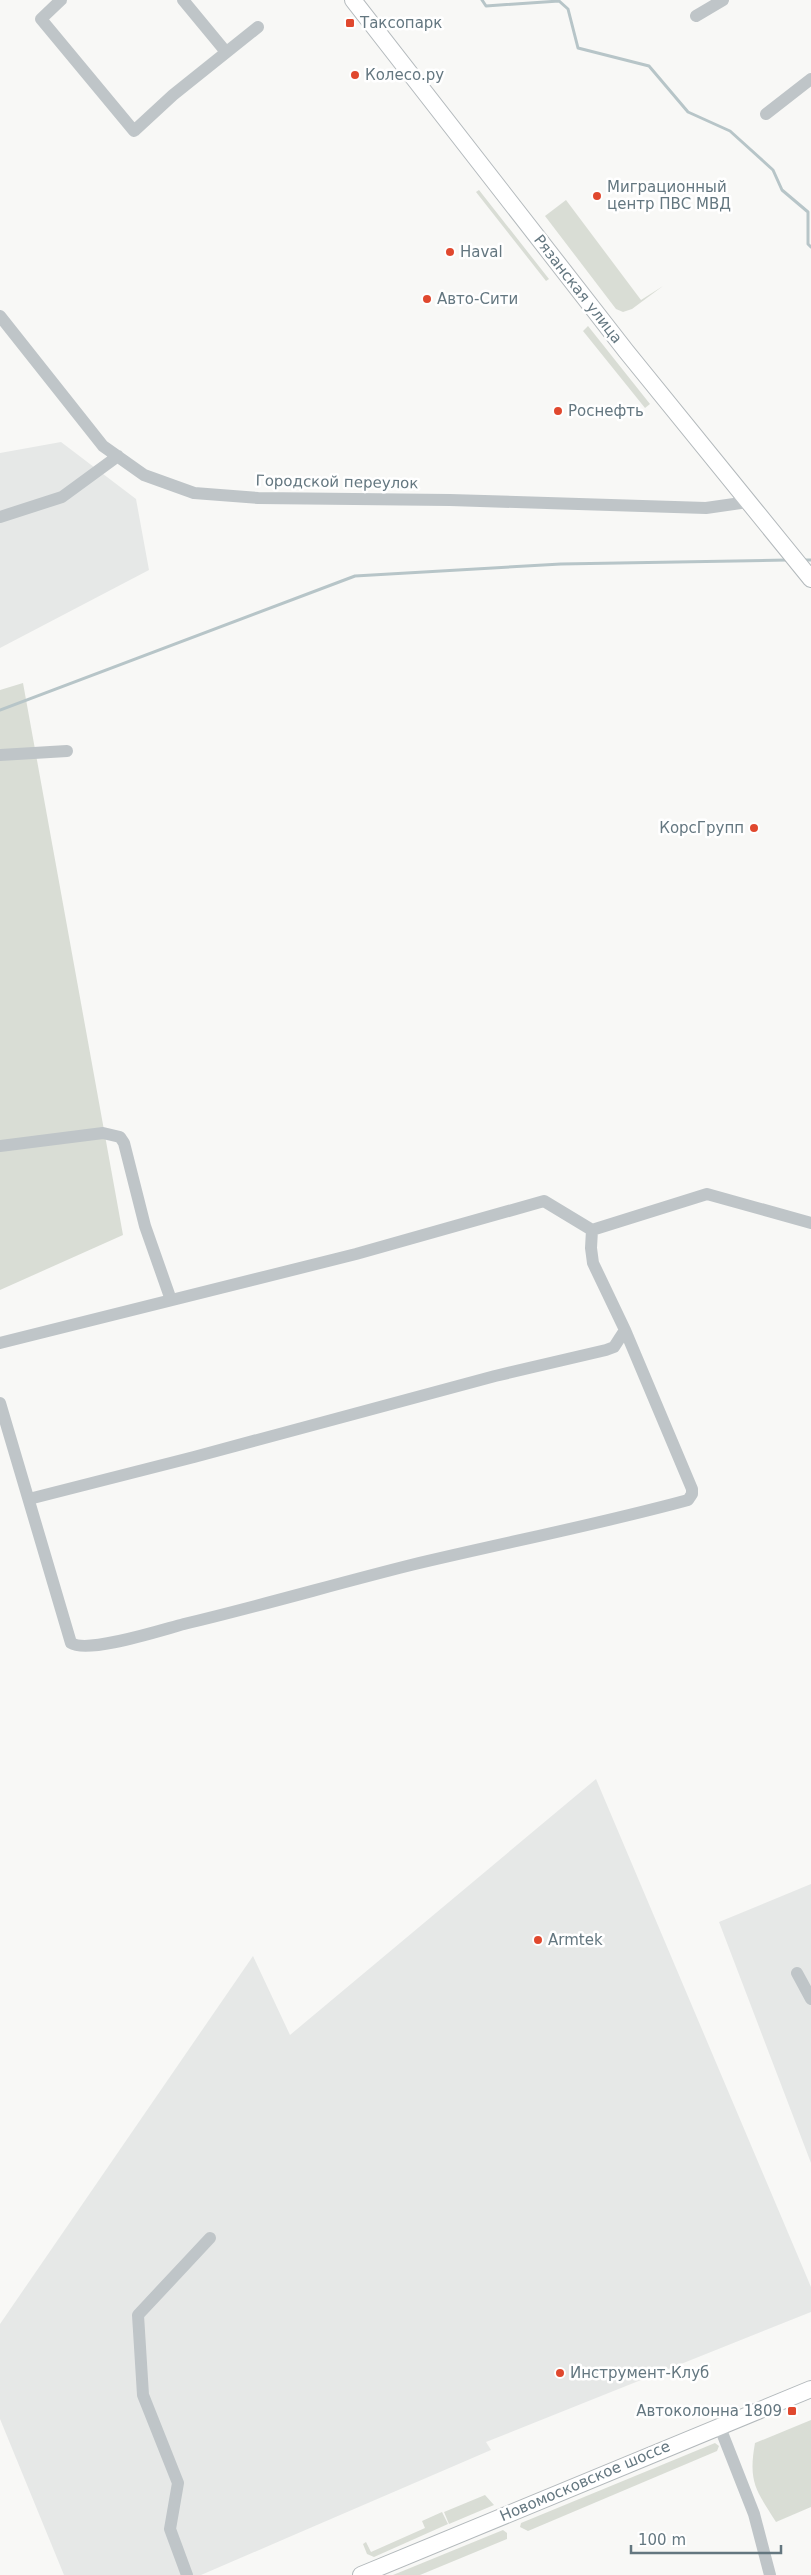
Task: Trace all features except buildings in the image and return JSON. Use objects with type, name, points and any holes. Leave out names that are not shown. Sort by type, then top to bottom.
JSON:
[{"type":"main road","name":"Рязанская улица","points":[[353,0],[621,344],[809,577]]},
{"type":"main road","name":"Новомосковское шоссе","points":[[361,2575],[719,2425],[811,2389]]},
{"type":"street","points":[[61,0],[41,19],[134,131],[173,94],[258,27]]},
{"type":"street","points":[[183,0],[226,52]]},
{"type":"street","points":[[696,16],[723,0]]},
{"type":"street","points":[[766,114],[811,79]]},
{"type":"street","name":"Городской переулок","points":[[0,316],[103,446],[144,475],[194,494],[258,498],[450,500],[706,508],[748,502]]},
{"type":"street","points":[[0,517],[62,497],[118,456]]},
{"type":"street","points":[[0,755],[67,751]]},
{"type":"street","points":[[0,1146],[103,1133],[120,1137],[127,1155],[145,1226],[171,1300]]},
{"type":"street","points":[[0,1343],[356,1254],[544,1201],[592,1230],[707,1194],[811,1222]]},
{"type":"street","points":[[0,1403],[71,1643],[86,1648],[251,1609],[411,1565],[688,1500],[692,1494],[692,1489],[625,1330],[593,1263],[591,1248],[592,1230]]},
{"type":"street","points":[[28,1499],[194,1458],[495,1376],[606,1350],[614,1347],[625,1330]]},
{"type":"street","points":[[798,1973],[811,1999]]},
{"type":"street","points":[[188,2575],[170,2529],[178,2483],[142,2395],[138,2315],[210,2238]]},
{"type":"street","points":[[719,2425],[754,2514],[770,2575]]},
{"type":"shaded area","points":[[479,190],[549,279],[546,281],[476,192]]},
{"type":"shaded area","points":[[566,200],[641,300],[663,286],[632,309],[623,312],[616,309],[545,216]]},
{"type":"shaded area","points":[[588,326],[650,404],[645,408],[583,331]]},
{"type":"shaded area","points":[[61,442],[136,499],[149,570],[0,648],[0,453]]},
{"type":"shaded area","points":[[23,683],[123,1235],[0,1290],[0,690]]},
{"type":"shaded area","points":[[596,1779],[811,2287],[811,2312],[486,2442],[491,2450],[201,2575],[64,2575],[0,2419],[0,2324],[253,1956],[290,2035]]},
{"type":"shaded area","points":[[811,1884],[811,2163],[719,1922]]},
{"type":"shaded area","points":[[811,2420],[811,2507],[776,2522],[755,2485],[753,2456],[755,2443]]},
{"type":"shaded area","points":[[715,2443],[719,2446],[717,2451],[528,2531],[520,2527],[521,2523]]},
{"type":"shaded area","points":[[485,2495],[494,2505],[449,2524],[444,2512]]},
{"type":"shaded area","points":[[442,2512],[448,2524],[374,2557],[367,2554],[363,2544],[366,2542],[371,2552],[425,2528],[422,2521]]},
{"type":"shaded area","points":[[503,2530],[507,2533],[507,2539],[420,2575],[393,2575]]},
{"type":"waterway","points":[[482,0],[486,6],[559,1],[568,9],[578,48],[649,66],[688,112],[730,131],[773,170],[782,190],[808,212],[808,244],[811,247]]},
{"type":"waterway","points":[[0,710],[355,576],[561,564],[787,560]]},
{"type":"waterway","points":[[803,560],[811,560]]},
{"type":"place","name":"Таксопарк","points":[[350,23]]},
{"type":"place","name":"Колесо.ру","points":[[355,75]]},
{"type":"place","name":"Миграционный центр ПВС МВД","points":[[597,196]]},
{"type":"place","name":"Haval","points":[[450,252]]},
{"type":"place","name":"Авто-Сити","points":[[427,299]]},
{"type":"place","name":"Роснефть","points":[[558,411]]},
{"type":"place","name":"КорсГрупп","points":[[754,828]]},
{"type":"place","name":"Armtek","points":[[538,1940]]},
{"type":"place","name":"Инструмент-Клуб","points":[[560,2373]]},
{"type":"place","name":"Автоколонна 1809","points":[[792,2411]]}]
